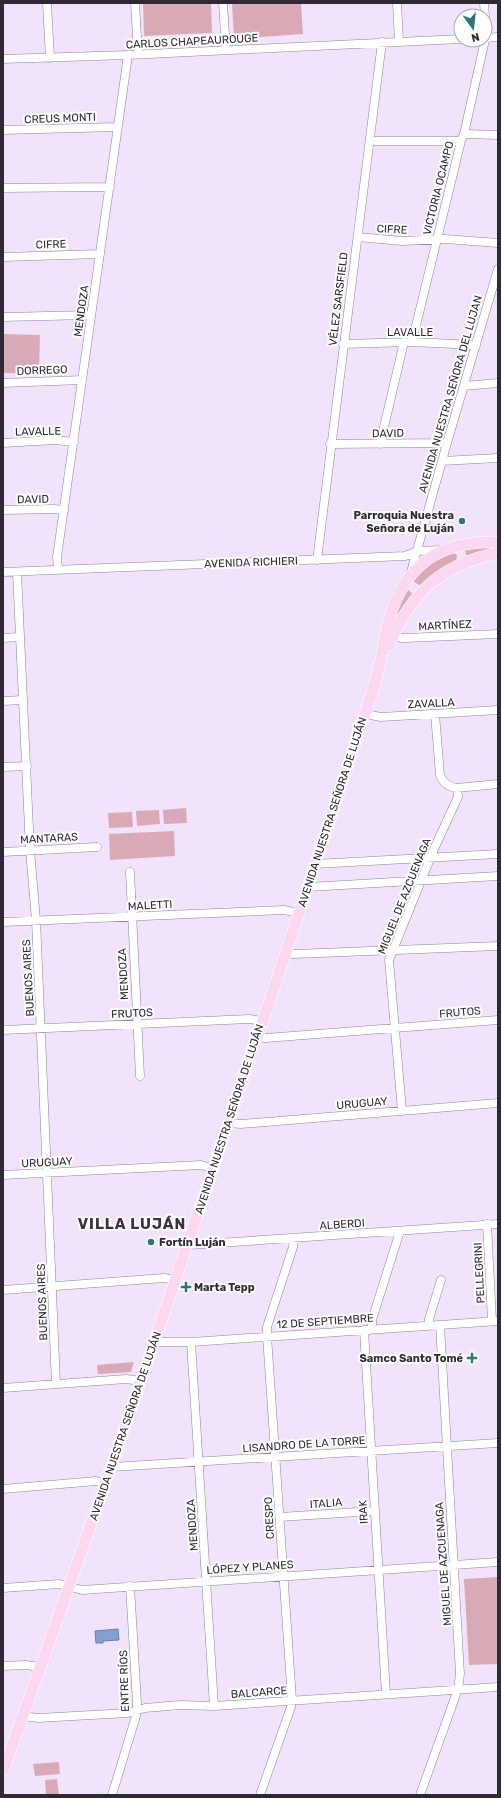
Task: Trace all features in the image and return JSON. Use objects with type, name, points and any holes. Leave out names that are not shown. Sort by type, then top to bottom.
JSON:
[{"type":"main road","name":"AVENIDA RICHIERI","points":[[445,550],[458,546],[498,542]]},
{"type":"main road","points":[[458,546],[463,553],[462,563]]},
{"type":"main road","name":"AVENIDA NUESTRA SEÑORA DE LUJÁN","points":[[3,1771],[6,1754],[23,1716],[106,1484],[188,1245],[212,1168],[308,887],[365,714],[379,668],[392,611],[410,575],[428,558],[445,550]]},
{"type":"main road","points":[[379,668],[402,616],[422,590],[462,563],[482,556],[498,553]]},
{"type":"main road","points":[[410,575],[409,582],[412,588],[415,590],[422,590]]},
{"type":"street","points":[[47,3],[50,58]]},
{"type":"street","points":[[135,3],[138,54]]},
{"type":"street","points":[[223,3],[226,50]]},
{"type":"street","points":[[397,3],[399,41]]},
{"type":"street","name":"CARLOS CHAPEAUROUGE","points":[[3,59],[128,55],[453,39]]},
{"type":"street","name":"VÉLEZ SARSFIELD","points":[[317,560],[330,444],[358,237],[382,42]]},
{"type":"street","name":"VICTORIA OCAMPO","points":[[412,342],[463,137],[483,48]]},
{"type":"street","name":"MENDOZA","points":[[58,569],[58,557],[64,510],[128,55]]},
{"type":"street","name":"CREUS MONTI","points":[[3,130],[117,127]]},
{"type":"street","points":[[370,141],[498,135]]},
{"type":"street","points":[[3,188],[110,187]]},
{"type":"street","name":"CIFRE","points":[[358,237],[402,241],[437,240],[498,243]]},
{"type":"street","name":"CIFRE","points":[[3,257],[100,254]]},
{"type":"street","name":"AVENIDA NUESTRA SEÑORA DEL LUJAN","points":[[410,575],[418,551],[447,443],[495,286],[498,269]]},
{"type":"street","points":[[3,317],[91,315]]},
{"type":"street","points":[[380,444],[404,342]]},
{"type":"street","name":"LAVALLE","points":[[343,344],[412,342],[476,345]]},
{"type":"street","name":"DORREGO","points":[[3,383],[82,380]]},
{"type":"street","points":[[464,386],[498,383]]},
{"type":"street","name":"LAVALLE","points":[[3,443],[55,440],[74,442]]},
{"type":"street","name":"DAVID","points":[[330,444],[447,443]]},
{"type":"street","points":[[442,461],[498,458]]},
{"type":"street","name":"DAVID","points":[[3,510],[64,510]]},
{"type":"street","name":"AVENIDA RICHIERI","points":[[3,572],[405,556],[418,551],[445,550]]},
{"type":"street","name":"BUENOS AIRES","points":[[18,572],[19,637],[27,766],[30,850],[36,920],[56,1384]]},
{"type":"street","name":"MARTÍNEZ","points":[[394,634],[401,638],[406,638],[498,634]]},
{"type":"street","points":[[3,638],[19,637]]},
{"type":"street","points":[[3,701],[22,700]]},
{"type":"street","name":"ZAVALLA","points":[[365,714],[381,717],[498,710]]},
{"type":"street","points":[[435,714],[440,775],[442,780],[451,788],[498,784]]},
{"type":"street","points":[[3,767],[27,766]]},
{"type":"street","name":"MIGUEL DE AZCUENAGA","points":[[402,1111],[389,960],[421,881],[458,797],[458,788]]},
{"type":"street","name":"MANTARAS","points":[[3,852],[97,847]]},
{"type":"street","points":[[315,864],[498,854]]},
{"type":"street","name":"MENDOZA","points":[[130,872],[136,1023],[140,1076]]},
{"type":"street","points":[[308,887],[498,876]]},
{"type":"street","name":"MALETTI","points":[[3,922],[131,918],[284,910],[298,913]]},
{"type":"street","points":[[285,953],[392,951],[498,946]]},
{"type":"street","name":"FRUTOS","points":[[3,1030],[249,1019],[262,1021]]},
{"type":"street","name":"FRUTOS","points":[[256,1037],[266,1038],[498,1020]]},
{"type":"street","name":"URUGUAY","points":[[228,1123],[241,1124],[498,1103]]},
{"type":"street","name":"URUGUAY","points":[[3,1175],[201,1166],[212,1168]]},
{"type":"street","name":"PELLEGRINI","points":[[487,1224],[495,1321]]},
{"type":"street","name":"ALBERDI","points":[[188,1245],[498,1224]]},
{"type":"street","points":[[368,1330],[400,1231]]},
{"type":"street","name":"CRESPO","points":[[260,1795],[291,1707],[292,1700],[267,1328],[293,1247],[294,1238]]},
{"type":"street","points":[[3,1290],[164,1278],[176,1280]]},
{"type":"street","points":[[429,1325],[429,1319],[441,1280]]},
{"type":"street","name":"12 DE SEPTIEMBRE","points":[[154,1342],[192,1342],[495,1321]]},
{"type":"street","name":"MIGUEL DE AZCUENAGA","points":[[420,1795],[458,1689],[460,1669],[440,1325]]},
{"type":"street","name":"IRAK","points":[[368,1330],[371,1451],[386,1694]]},
{"type":"street","name":"MENDOZA","points":[[192,1342],[214,1706]]},
{"type":"street","points":[[3,1388],[126,1379],[141,1381]]},
{"type":"street","name":"LISANDRO DE LA TORRE","points":[[112,1467],[498,1443]]},
{"type":"street","points":[[3,1489],[96,1481],[106,1484]]},
{"type":"street","name":"ITALIA","points":[[280,1517],[374,1511]]},
{"type":"street","name":"LÓPEZ Y PLANES","points":[[3,1588],[59,1584],[82,1590],[498,1562]]},
{"type":"street","name":"ENTRE RÍOS","points":[[112,1795],[137,1711],[130,1586]]},
{"type":"street","points":[[3,1666],[26,1665],[40,1667]]},
{"type":"street","name":"BALCARCE","points":[[23,1716],[38,1718],[128,1713],[145,1708],[180,1705],[214,1706],[498,1687]]},
{"type":"shaded area","points":[[143,3],[211,3],[212,33],[144,36]]},
{"type":"shaded area","points":[[232,3],[301,3],[303,34],[234,39]]},
{"type":"shaded area","points":[[3,334],[40,335],[39,374],[3,373]]},
{"type":"shaded area","points":[[498,544],[498,550],[467,557],[464,548]]},
{"type":"shaded area","points":[[444,553],[454,553],[457,555],[456,563],[421,586],[414,582],[413,578]]},
{"type":"shaded area","points":[[406,587],[410,592],[415,594],[396,618],[395,617]]},
{"type":"shaded area","points":[[186,808],[187,823],[164,824],[163,810]]},
{"type":"shaded area","points":[[159,810],[160,824],[137,826],[136,811]]},
{"type":"shaded area","points":[[132,812],[133,827],[109,828],[108,813]]},
{"type":"shaded area","points":[[174,831],[175,856],[110,860],[109,834]]},
{"type":"shaded area","points":[[134,1362],[131,1372],[98,1374],[97,1365]]},
{"type":"shaded area","points":[[498,1577],[498,1664],[469,1665],[464,1579]]},
{"type":"shaded area","points":[[59,1762],[60,1774],[35,1776],[33,1764]]},
{"type":"shaded area","points":[[57,1779],[59,1795],[46,1795],[45,1780]]},
{"type":"water","points":[[118,1629],[119,1640],[96,1643],[95,1631]]},
{"type":"place","name":"Parroquia Nuestra Señora de Luján","points":[[462,521]]},
{"type":"place","name":"Fortín Luján","points":[[151,1242]]},
{"type":"place","name":"Marta Tepp","points":[[186,1287]]},
{"type":"place","name":"Samco Santo Tomé","points":[[472,1358]]},
{"type":"district","name":"VILLA LUJÁN","points":[[132,1224]]}]
